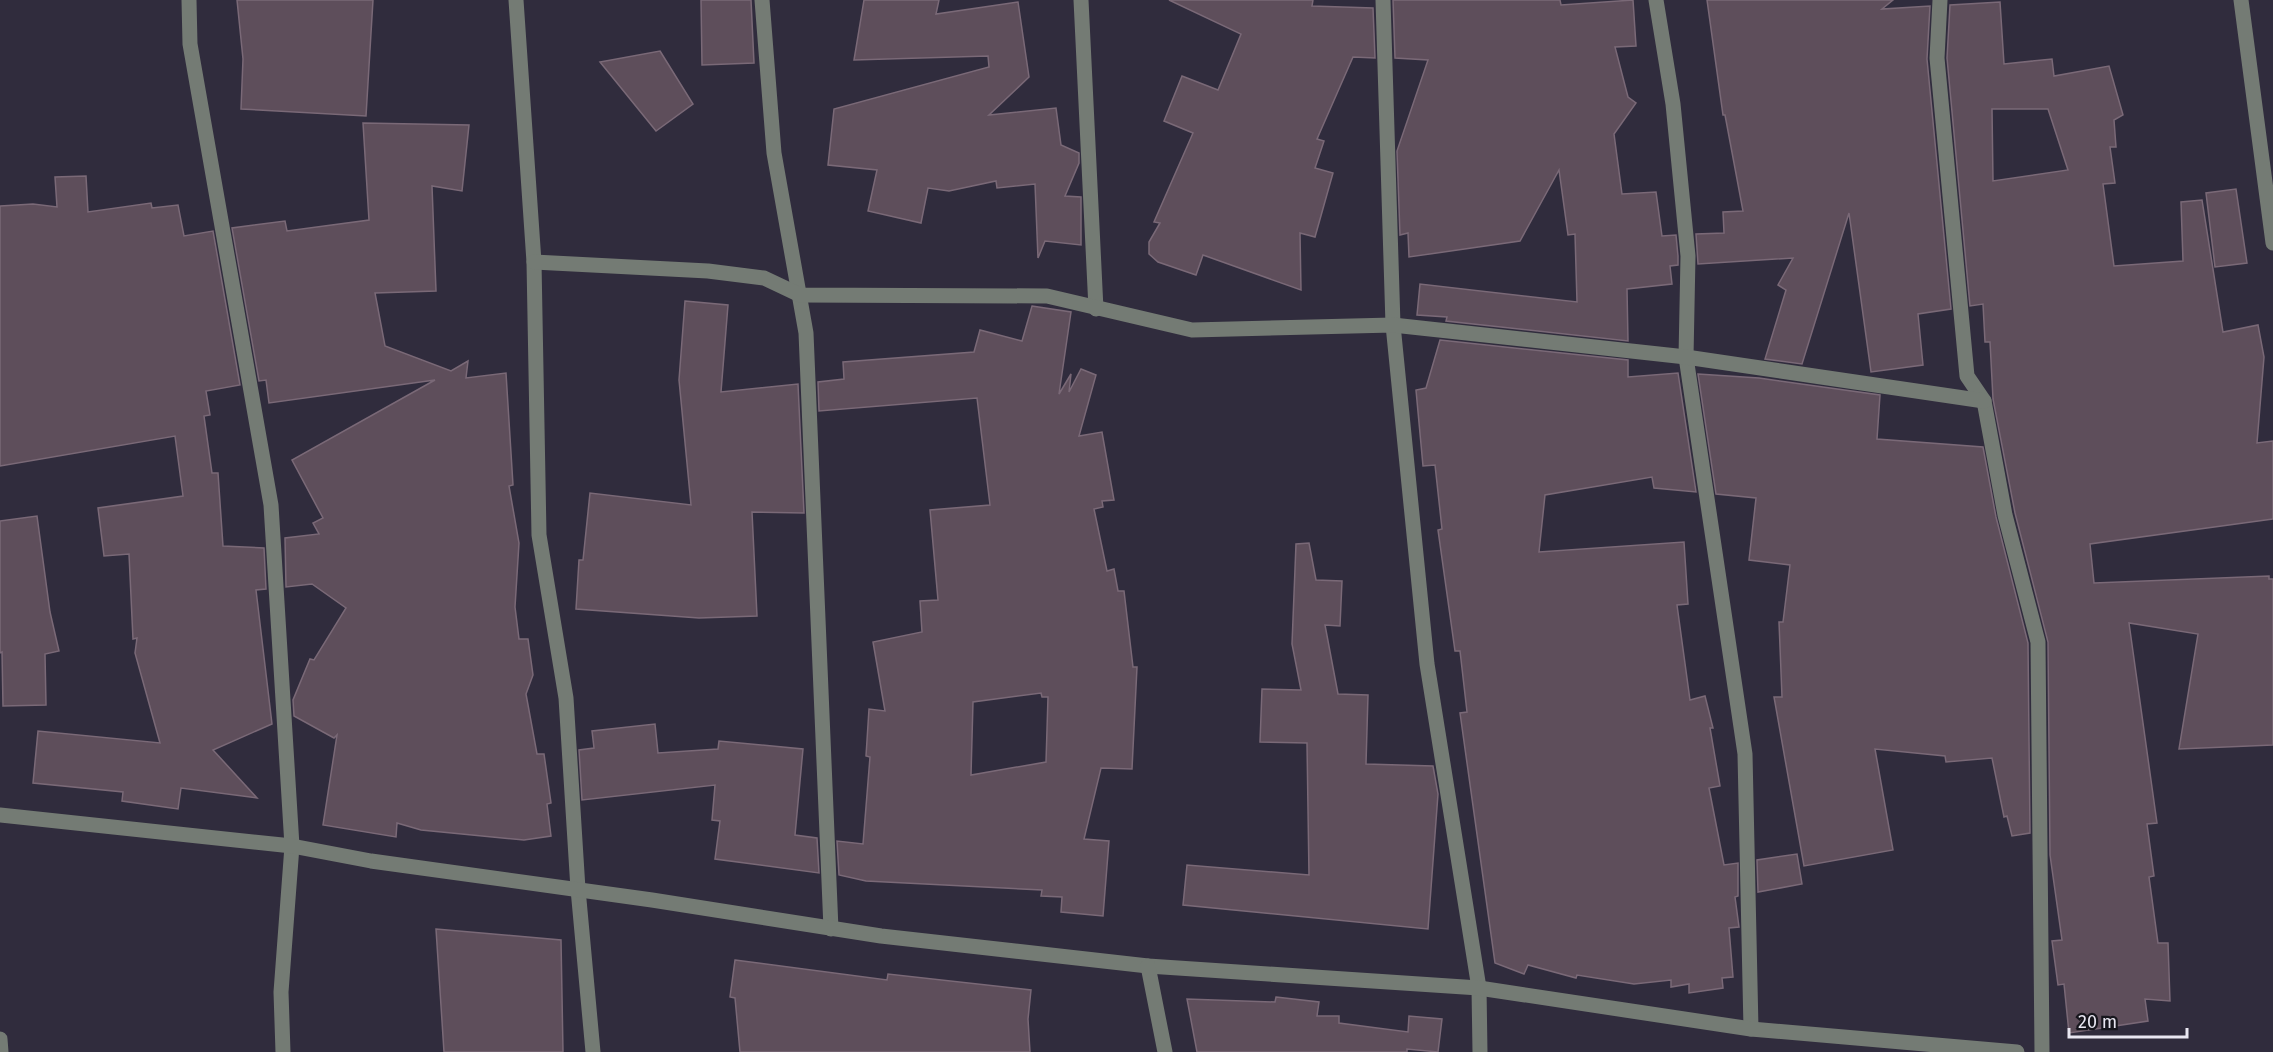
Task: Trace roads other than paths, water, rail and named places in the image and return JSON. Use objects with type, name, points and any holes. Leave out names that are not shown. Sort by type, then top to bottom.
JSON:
[{"type":"street","points":[[189,0],[190,44],[271,505],[292,846],[281,992],[283,1052]]},
{"type":"street","points":[[516,0],[534,262],[540,535],[566,698],[578,889],[593,1052]]},
{"type":"street","points":[[762,0],[774,153],[806,333],[831,929]]},
{"type":"street","points":[[1081,0],[1096,309]]},
{"type":"street","points":[[1383,0],[1393,325],[1427,664],[1479,988],[1480,1052]]},
{"type":"street","points":[[1656,0],[1673,104],[1688,256],[1686,357],[1745,754],[1751,1029]]},
{"type":"street","points":[[1940,0],[1937,58],[1967,376],[1984,401],[2005,515],[2038,642],[2042,1052]]},
{"type":"street","points":[[2241,0],[2273,243]]},
{"type":"street","points":[[534,262],[708,271],[764,278],[800,295],[1047,296],[1192,330],[1393,325],[1686,357],[1984,401]]},
{"type":"street","points":[[0,815],[292,846],[371,861],[578,889],[831,929],[1148,966],[1479,988],[1751,1029],[2017,1052]]},
{"type":"street","points":[[1148,966],[1166,1052]]},
{"type":"street","points":[[0,1039],[1,1052]]}]
